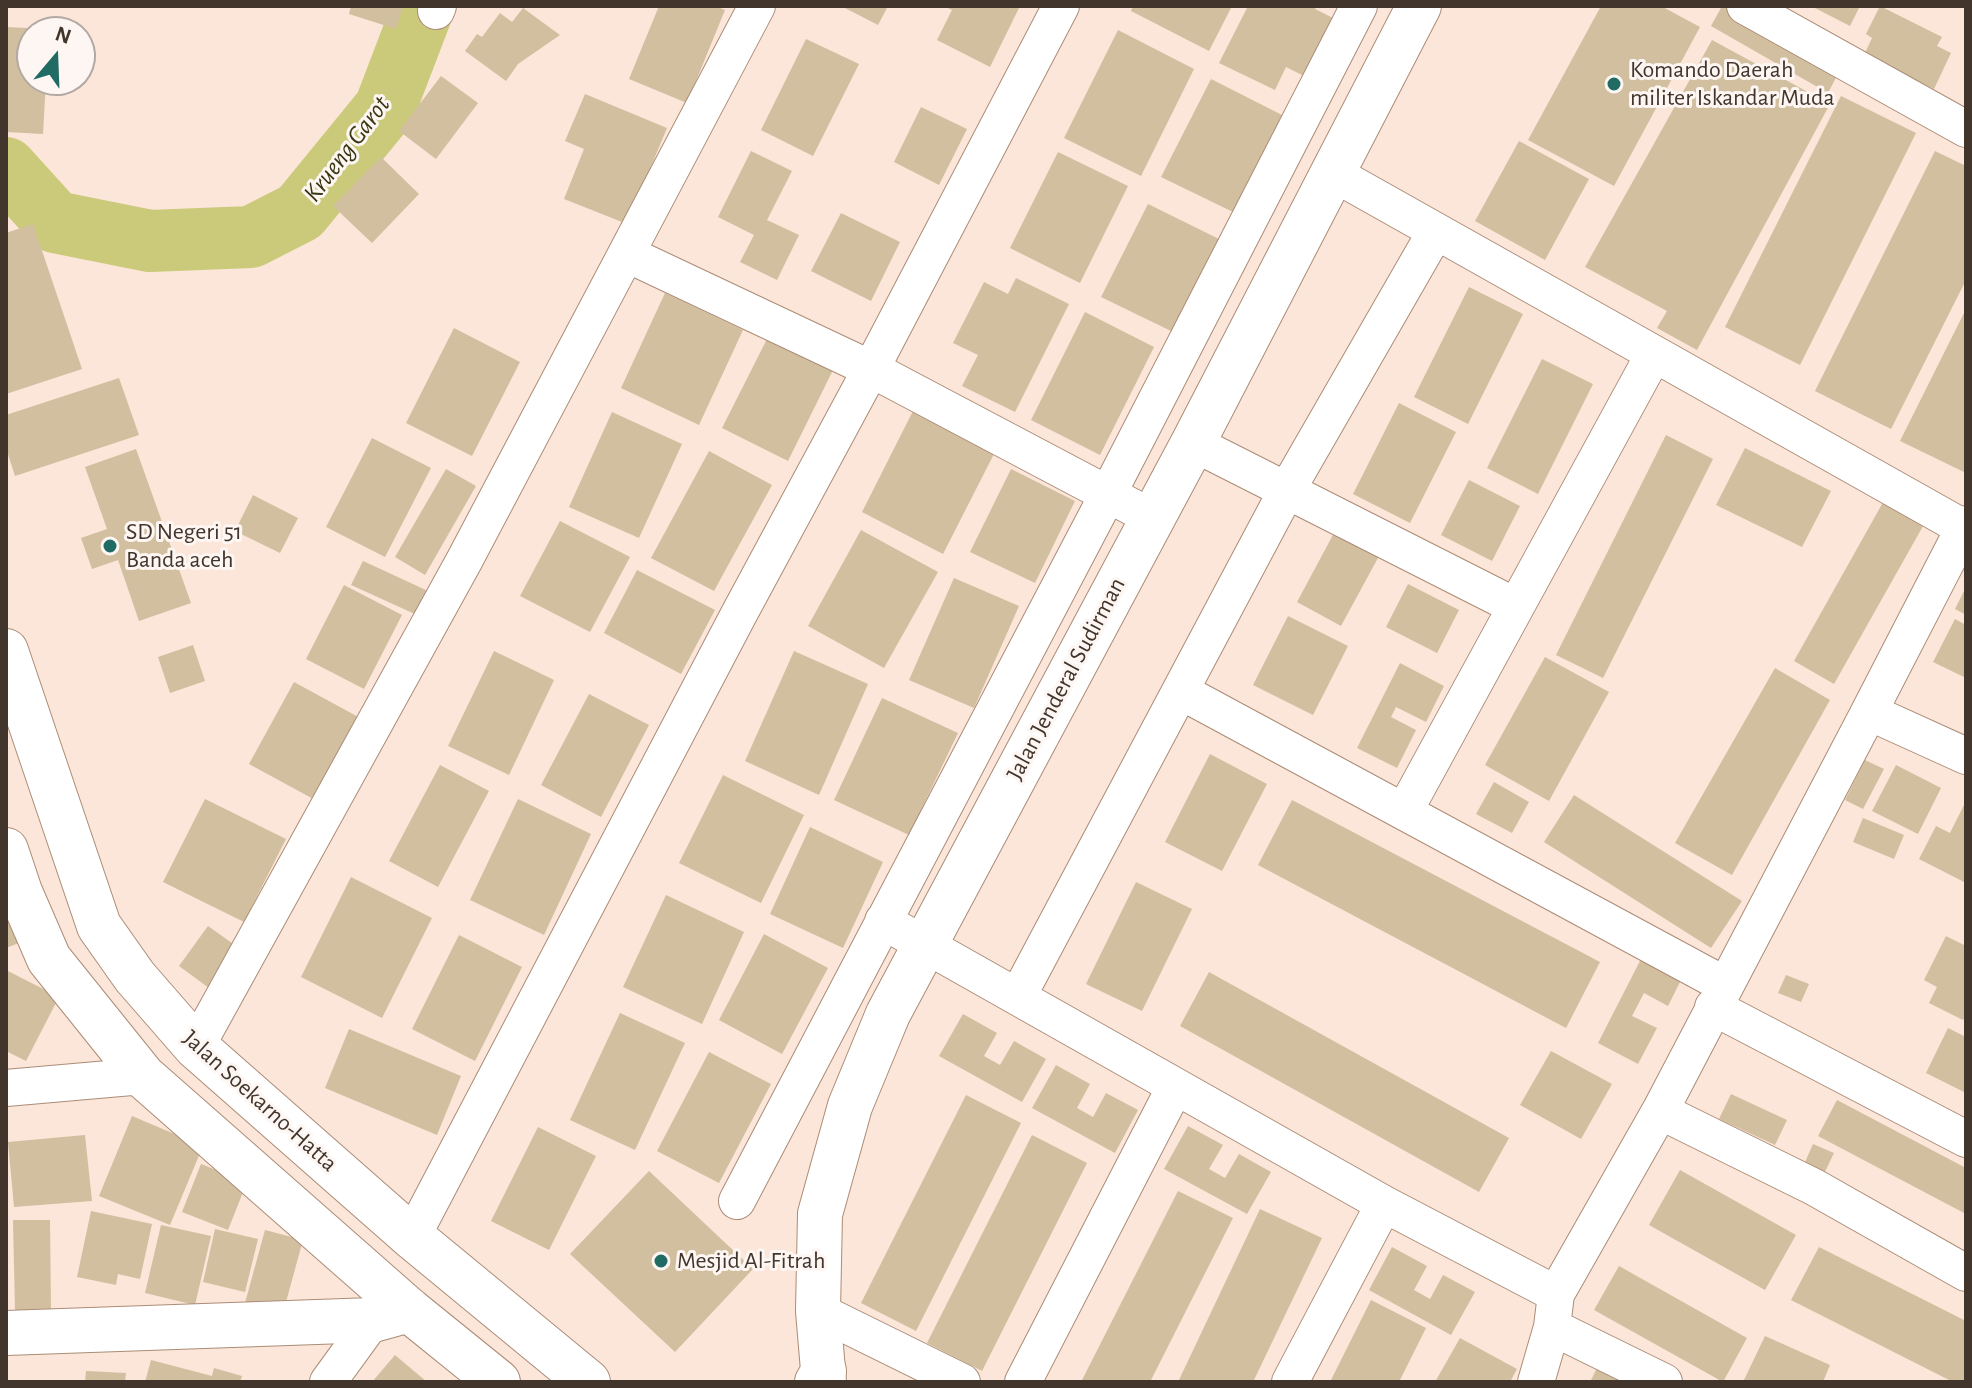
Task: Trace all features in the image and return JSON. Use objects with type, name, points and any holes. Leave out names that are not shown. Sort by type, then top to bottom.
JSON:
[{"type":"main road","name":"Jalan Jenderal Sudirman","points":[[822,1378],[818,1311],[820,1214],[850,1106],[888,1014],[1193,443],[1419,6]]},
{"type":"main road","name":"Jalan Soekarno-Hatta","points":[[6,651],[99,926],[135,977],[196,1047],[412,1237],[588,1382]]},
{"type":"main road","points":[[6,850],[49,959],[143,1076],[391,1315],[498,1382]]},
{"type":"main road","points":[[6,1333],[391,1315]]},
{"type":"street","points":[[196,1047],[456,575],[757,6]]},
{"type":"street","points":[[412,1237],[1061,6]]},
{"type":"street","points":[[737,1201],[1108,494],[1359,6]]},
{"type":"street","points":[[1745,6],[1966,129]]},
{"type":"street","points":[[1331,172],[1965,526],[1554,1310],[1536,1382]]},
{"type":"street","points":[[1018,996],[1287,490],[1436,231]]},
{"type":"street","points":[[627,254],[871,369],[1151,517]]},
{"type":"street","points":[[1405,810],[1654,354]]},
{"type":"street","points":[[1193,443],[1515,606]]},
{"type":"street","points":[[1182,692],[1405,810],[1966,1139]]},
{"type":"street","points":[[1869,712],[1966,756]]},
{"type":"street","points":[[883,921],[1384,1204],[1664,1382]]},
{"type":"street","points":[[6,1088],[143,1076]]},
{"type":"street","points":[[1023,1382],[1175,1087]]},
{"type":"street","points":[[1660,1111],[1814,1187],[1966,1273]]},
{"type":"street","points":[[1290,1382],[1384,1204]]},
{"type":"street","points":[[818,1311],[962,1382]]},
{"type":"street","points":[[328,1382],[391,1315]]},
{"type":"building","points":[[351,6],[403,6],[396,29],[349,14]]},
{"type":"building","points":[[659,6],[715,6],[725,10],[687,103],[629,79]]},
{"type":"building","points":[[841,6],[888,6],[878,25]]},
{"type":"building","points":[[944,6],[1020,6],[990,67],[937,40],[952,10]]},
{"type":"building","points":[[1133,6],[1232,6],[1209,51],[1131,11]]},
{"type":"building","points":[[1248,6],[1317,6],[1315,9],[1335,19],[1306,77],[1286,67],[1275,90],[1219,63]]},
{"type":"building","name":"Komando Daerah militer Iskandar Muda","points":[[1601,6],[1661,6],[1700,27],[1614,186],[1528,140]]},
{"type":"building","points":[[1722,6],[1732,6],[1841,68],[1828,93],[1711,26]]},
{"type":"building","points":[[1811,6],[1860,6],[1850,26]]},
{"type":"building","points":[[1880,6],[1942,37],[1937,46],[1951,53],[1934,89],[1864,55],[1872,38],[1866,34]]},
{"type":"building","points":[[523,8],[560,35],[518,64],[506,81],[465,51],[477,34],[482,37],[500,13],[512,22]]},
{"type":"building","points":[[6,27],[16,27],[16,96],[45,96],[43,134],[6,132]]},
{"type":"building","points":[[1118,30],[1194,69],[1141,176],[1064,138]]},
{"type":"building","points":[[806,39],[859,64],[813,156],[761,130]]},
{"type":"building","points":[[1712,40],[1830,104],[1697,350],[1657,328],[1667,311],[1585,267]]},
{"type":"building","points":[[441,76],[478,103],[436,159],[399,131]]},
{"type":"building","points":[[1211,79],[1282,115],[1233,212],[1161,177]]},
{"type":"building","points":[[585,94],[667,128],[627,224],[564,199],[584,149],[565,141]]},
{"type":"building","points":[[1841,96],[1916,133],[1800,365],[1725,327]]},
{"type":"building","points":[[921,107],[967,129],[939,185],[894,162]]},
{"type":"building","points":[[1519,141],[1589,179],[1545,260],[1475,221]]},
{"type":"building","points":[[751,151],[792,171],[767,220],[799,235],[777,280],[740,262],[754,235],[718,217]]},
{"type":"building","points":[[1935,151],[1966,166],[1966,280],[1891,429],[1815,391]]},
{"type":"building","points":[[1058,152],[1128,186],[1080,283],[1010,248]]},
{"type":"building","points":[[381,157],[419,194],[372,243],[333,206]]},
{"type":"building","points":[[1148,204],[1219,239],[1173,332],[1101,297]]},
{"type":"building","points":[[841,213],[900,242],[871,301],[811,271]]},
{"type":"building","points":[[33,224],[82,369],[6,394],[6,233]]},
{"type":"building","points":[[1016,278],[1069,304],[1015,412],[962,386],[978,355],[953,343],[984,282],[1008,294]]},
{"type":"building","points":[[1469,287],[1523,314],[1468,424],[1414,397]]},
{"type":"building","points":[[665,293],[743,330],[699,425],[621,388]]},
{"type":"building","points":[[1966,309],[1966,473],[1900,441]]},
{"type":"building","points":[[1085,312],[1154,347],[1100,455],[1031,420]]},
{"type":"building","points":[[454,328],[520,362],[472,456],[406,423]]},
{"type":"building","points":[[768,337],[833,370],[788,461],[722,428]]},
{"type":"building","points":[[1542,359],[1593,384],[1538,494],[1487,468]]},
{"type":"building","points":[[119,378],[139,435],[15,476],[6,448],[6,415]]},
{"type":"building","points":[[1399,403],[1456,432],[1410,523],[1353,494]]},
{"type":"building","points":[[914,409],[996,450],[943,554],[862,512]]},
{"type":"building","points":[[612,412],[682,444],[639,538],[569,507]]},
{"type":"building","points":[[1666,435],[1713,459],[1603,678],[1556,655]]},
{"type":"building","points":[[372,438],[431,468],[385,557],[326,527]]},
{"type":"building","points":[[1745,448],[1831,491],[1802,547],[1716,505]]},
{"type":"building","points":[[136,449],[191,603],[139,621],[118,560],[92,569],[81,538],[107,529],[85,467]]},
{"type":"building","points":[[709,451],[772,485],[714,591],[651,558]]},
{"type":"building","points":[[446,469],[476,486],[425,575],[395,557]]},
{"type":"building","points":[[1011,469],[1075,501],[1035,583],[970,552]]},
{"type":"building","points":[[1469,480],[1520,506],[1492,561],[1441,535]]},
{"type":"building","points":[[253,495],[298,518],[280,553],[235,531]]},
{"type":"building","points":[[1886,497],[1927,519],[1834,684],[1794,661]]},
{"type":"building","points":[[560,521],[630,557],[590,632],[520,596]]},
{"type":"building","points":[[861,530],[938,572],[884,668],[808,626]]},
{"type":"building","points":[[1334,533],[1379,556],[1341,626],[1297,602]]},
{"type":"building","points":[[363,561],[428,591],[417,615],[351,585]]},
{"type":"building","points":[[637,570],[715,610],[681,674],[604,633]]},
{"type":"building","points":[[954,578],[1019,606],[974,708],[909,680]]},
{"type":"building","points":[[1408,584],[1459,610],[1437,653],[1386,627]]},
{"type":"building","points":[[344,585],[402,615],[364,689],[306,659]]},
{"type":"building","points":[[1966,587],[1966,615],[1955,609]]},
{"type":"building","points":[[1288,616],[1348,646],[1313,715],[1253,685]]},
{"type":"building","points":[[1955,619],[1966,625],[1966,678],[1933,662]]},
{"type":"building","points":[[193,645],[205,681],[170,693],[158,657]]},
{"type":"building","points":[[494,651],[554,680],[509,775],[448,746]]},
{"type":"building","points":[[794,651],[868,684],[819,795],[745,761]]},
{"type":"building","points":[[1545,657],[1609,692],[1549,801],[1485,765]]},
{"type":"building","points":[[1400,663],[1444,686],[1426,722],[1396,707],[1391,717],[1416,730],[1397,768],[1357,748]]},
{"type":"building","points":[[1775,668],[1830,700],[1732,875],[1675,843]]},
{"type":"building","points":[[294,682],[362,719],[317,801],[249,764]]},
{"type":"building","points":[[589,694],[649,725],[601,817],[541,785]]},
{"type":"building","points":[[882,698],[958,733],[909,835],[834,800]]},
{"type":"building","points":[[1210,754],[1267,784],[1222,871],[1165,842]]},
{"type":"building","points":[[1865,760],[1884,769],[1863,809],[1845,800]]},
{"type":"building","points":[[440,765],[489,791],[438,887],[389,861]]},
{"type":"building","points":[[1896,765],[1941,788],[1918,834],[1872,811]]},
{"type":"building","points":[[723,775],[804,815],[761,903],[679,863]]},
{"type":"building","points":[[1494,782],[1529,802],[1512,833],[1476,814]]},
{"type":"building","points":[[1574,795],[1742,901],[1711,948],[1544,842]]},
{"type":"building","points":[[205,799],[286,839],[244,922],[163,882]]},
{"type":"building","points":[[518,799],[591,834],[544,935],[470,900]]},
{"type":"building","points":[[1292,800],[1600,962],[1566,1028],[1258,865]]},
{"type":"building","points":[[1964,805],[1966,883],[1919,859],[1936,826],[1950,833]]},
{"type":"building","points":[[1863,818],[1904,835],[1894,859],[1853,842]]},
{"type":"building","points":[[810,827],[883,862],[843,948],[770,914]]},
{"type":"building","points":[[351,877],[432,918],[382,1018],[301,977]]},
{"type":"building","points":[[1136,882],[1192,909],[1142,1011],[1086,984]]},
{"type":"building","points":[[666,895],[744,932],[702,1024],[623,987]]},
{"type":"building","points":[[6,909],[19,943],[6,948]]},
{"type":"building","points":[[208,926],[239,948],[209,988],[179,966]]},
{"type":"building","points":[[764,934],[828,968],[782,1054],[719,1020]]},
{"type":"building","points":[[459,935],[522,967],[475,1061],[412,1029]]},
{"type":"building","points":[[1946,936],[1966,946],[1966,1014],[1963,1020],[1929,1003],[1937,987],[1924,980]]},
{"type":"building","points":[[1642,957],[1682,978],[1668,1006],[1644,993],[1632,1016],[1657,1028],[1638,1064],[1598,1043]]},
{"type":"building","points":[[6,970],[59,997],[26,1061],[6,1051]]},
{"type":"building","points":[[1209,972],[1509,1138],[1479,1192],[1180,1026]]},
{"type":"building","points":[[1786,975],[1809,984],[1801,1002],[1778,993]]},
{"type":"building","points":[[620,1013],[685,1043],[635,1150],[570,1120]]},
{"type":"building","points":[[963,1014],[997,1033],[984,1056],[1000,1065],[1014,1041],[1046,1059],[1022,1102],[939,1056]]},
{"type":"building","points":[[1948,1028],[1966,1037],[1966,1093],[1926,1073]]},
{"type":"building","points":[[349,1029],[461,1076],[437,1135],[325,1088]]},
{"type":"building","points":[[1551,1051],[1612,1084],[1581,1139],[1520,1105]]},
{"type":"building","points":[[709,1052],[771,1084],[719,1183],[657,1151]]},
{"type":"building","points":[[1056,1065],[1090,1084],[1077,1108],[1093,1117],[1106,1093],[1138,1110],[1115,1153],[1032,1108]]},
{"type":"building","points":[[1731,1094],[1787,1120],[1775,1145],[1719,1119]]},
{"type":"building","points":[[966,1095],[1021,1123],[916,1331],[861,1303]]},
{"type":"building","points":[[1837,1100],[1966,1168],[1966,1214],[1818,1136]]},
{"type":"building","points":[[132,1116],[203,1146],[170,1225],[99,1196]]},
{"type":"building","points":[[1188,1126],[1223,1145],[1209,1169],[1225,1178],[1239,1154],[1271,1172],[1247,1214],[1164,1169]]},
{"type":"building","points":[[538,1127],[596,1156],[549,1250],[491,1221]]},
{"type":"building","points":[[85,1135],[92,1201],[14,1207],[8,1142]]},
{"type":"building","points":[[1032,1135],[1087,1163],[982,1371],[927,1343]]},
{"type":"building","points":[[1813,1144],[1834,1153],[1822,1178],[1802,1169]]},
{"type":"building","points":[[201,1164],[247,1182],[228,1230],[182,1212]]},
{"type":"building","points":[[1680,1170],[1796,1235],[1765,1290],[1649,1225]]},
{"type":"building","name":"Mesjid Al-Fitrah","points":[[649,1171],[753,1269],[675,1352],[570,1254]]},
{"type":"building","points":[[1178,1191],[1233,1218],[1150,1382],[1081,1382]]},
{"type":"building","points":[[1260,1209],[1322,1238],[1253,1382],[1178,1382]]},
{"type":"building","points":[[91,1211],[152,1224],[140,1279],[118,1274],[116,1285],[77,1277]]},
{"type":"building","points":[[13,1220],[50,1220],[51,1311],[15,1311]]},
{"type":"building","points":[[161,1225],[211,1236],[195,1305],[145,1293]]},
{"type":"building","points":[[215,1229],[258,1239],[245,1292],[203,1282]]},
{"type":"building","points":[[265,1230],[303,1240],[283,1313],[245,1303]]},
{"type":"building","points":[[1392,1247],[1427,1266],[1414,1290],[1430,1299],[1443,1275],[1475,1292],[1451,1335],[1369,1290]]},
{"type":"building","points":[[1819,1247],[1966,1321],[1966,1382],[1953,1382],[1791,1300]]},
{"type":"building","points":[[1619,1266],[1747,1338],[1723,1382],[1594,1310]]},
{"type":"building","points":[[1371,1300],[1426,1328],[1399,1382],[1330,1382]]},
{"type":"building","points":[[1765,1336],[1830,1365],[1823,1382],[1743,1382]]},
{"type":"building","points":[[1460,1338],[1517,1369],[1510,1382],[1435,1382]]},
{"type":"building","points":[[395,1355],[427,1382],[372,1382]]},
{"type":"building","points":[[151,1360],[212,1376],[214,1368],[242,1376],[240,1382],[145,1382]]},
{"type":"building","points":[[1597,1368],[1626,1382],[1590,1382]]},
{"type":"building","points":[[86,1371],[126,1373],[125,1382],[85,1382]]},
{"type":"waterway","name":"Krueng Garot","points":[[6,168],[55,222],[150,241],[251,237],[300,212],[385,108],[424,6]]},
{"type":"place","name":"Komando Daerah militer Iskandar Muda","points":[[1614,84]]},
{"type":"place","name":"SD Negeri 51 Banda aceh","points":[[110,546]]},
{"type":"place","name":"Mesjid Al-Fitrah","points":[[661,1261]]}]
